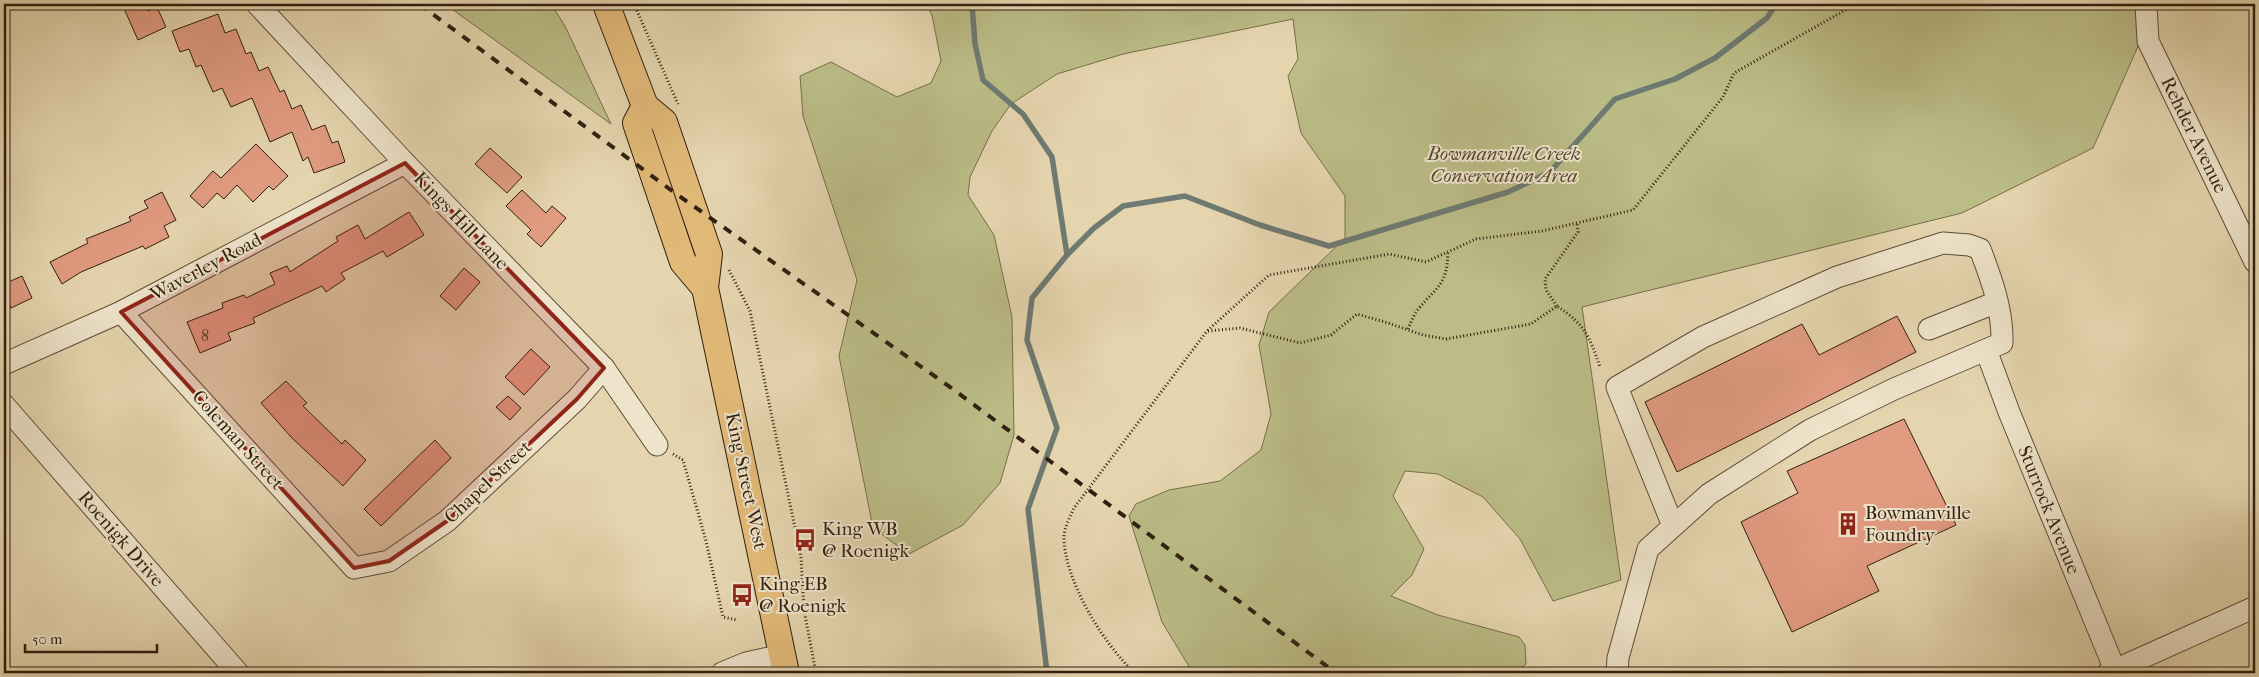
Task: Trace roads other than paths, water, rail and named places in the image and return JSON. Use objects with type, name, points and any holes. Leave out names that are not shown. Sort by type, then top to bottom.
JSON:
[{"type":"main road","name":"King Street West","points":[[606,4],[645,106],[664,122],[709,254],[705,288],[784,664]]},
{"type":"street","name":"Kings Hill Lane","points":[[256,4],[604,368],[657,445]]},
{"type":"street","name":"Rehder Avenue","points":[[2146,4],[2148,41],[2255,262]]},
{"type":"street","name":"Waverley Road","points":[[4,364],[121,312],[406,163]]},
{"type":"street","points":[[1617,673],[1618,658],[1648,549],[1709,494],[1810,430],[1894,389],[2002,343],[2002,326],[1997,302],[1991,277],[1980,248],[1943,243],[1837,277],[1704,337],[1617,388],[1673,526]]},
{"type":"street","points":[[1929,329],[1997,302]]},
{"type":"street","name":"Coleman Street","points":[[121,312],[354,568]]},
{"type":"street","name":"Sturrock Avenue","points":[[1986,350],[2112,672]]},
{"type":"street","name":"Chapel Street","points":[[354,568],[389,561],[447,521],[577,399],[604,368]]},
{"type":"street","name":"Roenigk Drive","points":[[4,405],[238,673]]},
{"type":"street","points":[[2112,672],[2255,607]]},
{"type":"street","points":[[722,673],[746,663],[784,664]]},
{"type":"waterway","points":[[972,4],[975,44],[983,80],[1023,114],[1052,157],[1067,255]]},
{"type":"waterway","points":[[1047,673],[1028,509],[1057,428],[1027,340],[1032,298],[1067,255],[1094,228],[1123,206],[1185,196],[1260,225],[1329,246],[1508,192],[1550,172],[1615,99],[1675,79],[1715,58],[1767,18],[1776,4]]},
{"type":"railway","points":[[419,4],[675,193],[950,387],[1336,673]]},
{"type":"place","name":"Bowmanville Foundry","points":[[1848,524]]},
{"type":"place","name":"King WB @ Roenigk","points":[[805,540]]},
{"type":"place","name":"King EB @ Roenigk","points":[[742,595]]},
{"type":"park label","name":"Bowmanville Creek Conservation Area","points":[[1504,165]]}]
